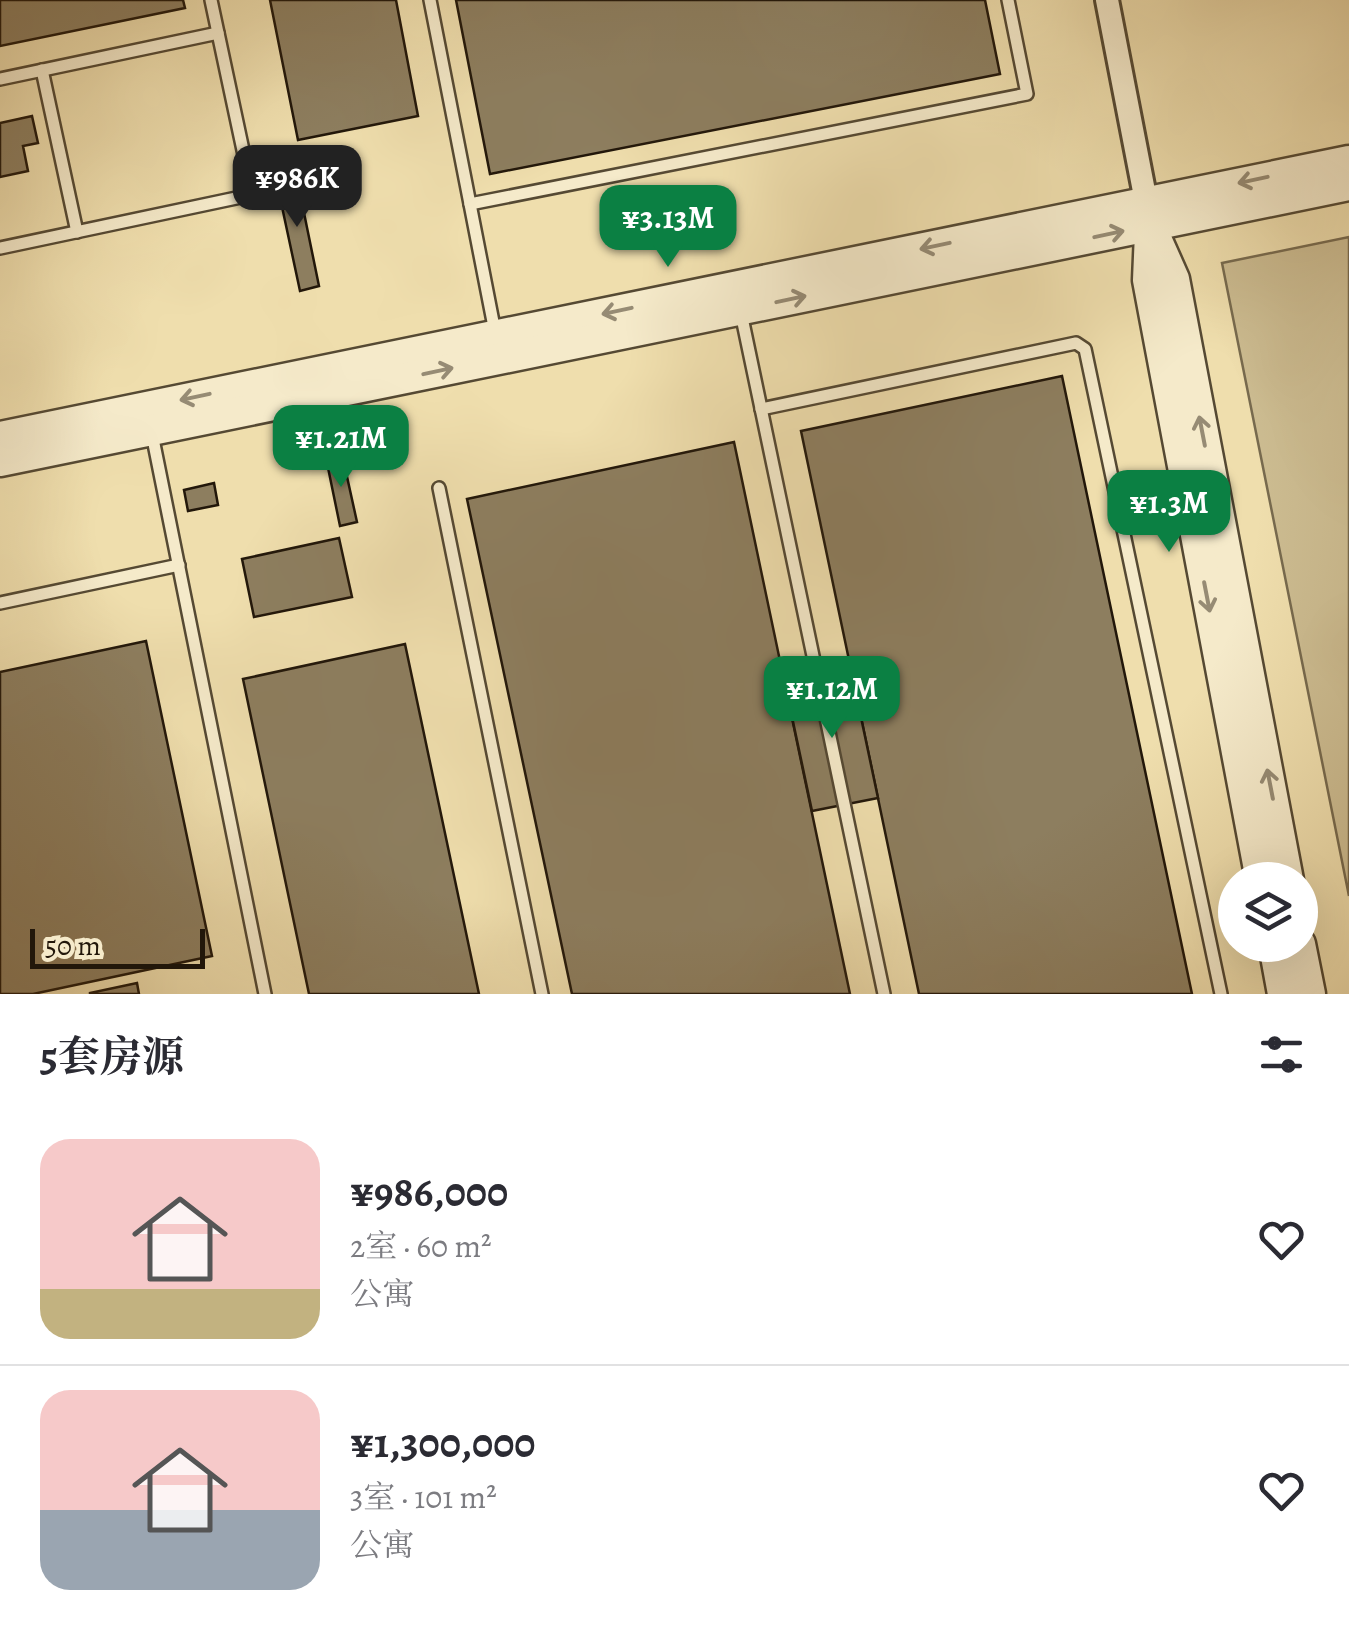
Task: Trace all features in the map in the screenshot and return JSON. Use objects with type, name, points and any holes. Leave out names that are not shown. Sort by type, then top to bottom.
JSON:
[{"type":"street","points":[[1107,0],[1148,214],[1148,280],[1258,862]]},
{"type":"street","points":[[0,461],[740,309],[1148,214],[1349,161]]},
{"type":"street","points":[[0,437],[496,336],[1148,214],[1349,184]]},
{"type":"street","points":[[1148,214],[1174,279],[1285,862]]},
{"type":"street","points":[[1277,962],[1283,994]]},
{"type":"street","points":[[1304,962],[1310,994]]},
{"type":"lane","points":[[0,248],[241,197],[250,183],[211,0]]},
{"type":"lane","points":[[430,0],[496,336]]},
{"type":"lane","points":[[470,204],[1026,94],[1008,0]]},
{"type":"lane","points":[[0,80],[218,33]]},
{"type":"lane","points":[[42,70],[77,232]]},
{"type":"lane","points":[[740,309],[884,994]]},
{"type":"lane","points":[[761,409],[1076,343],[1085,349],[1221,994]]},
{"type":"lane","points":[[152,430],[265,994]]},
{"type":"lane","points":[[438,488],[542,994]]},
{"type":"lane","points":[[0,603],[178,566]]},
{"type":"shaded area","points":[[1349,237],[1349,896],[1222,263]]},
{"type":"building","points":[[0,0],[183,0],[185,8],[0,46]]},
{"type":"building","points":[[270,0],[396,0],[418,116],[298,140]]},
{"type":"building","points":[[456,0],[985,0],[1000,74],[490,174]]},
{"type":"building","points":[[32,116],[38,143],[23,146],[28,171],[0,177],[0,123]]},
{"type":"building","points":[[295,169],[319,286],[300,291],[275,174]]},
{"type":"building","points":[[1062,376],[1192,994],[919,994],[801,431]]},
{"type":"building","points":[[734,442],[850,994],[572,994],[467,499]]},
{"type":"building","points":[[342,454],[357,522],[340,526],[326,458]]},
{"type":"building","points":[[214,483],[218,505],[188,511],[184,490]]},
{"type":"building","points":[[339,538],[352,597],[254,617],[242,559]]},
{"type":"building","points":[[146,641],[212,956],[33,994],[0,994],[0,672]]},
{"type":"building","points":[[405,644],[479,994],[309,994],[243,679]]},
{"type":"building","points":[[851,670],[878,798],[812,811],[785,684]]},
{"type":"building","points":[[137,983],[139,994],[90,994],[90,993]]}]
